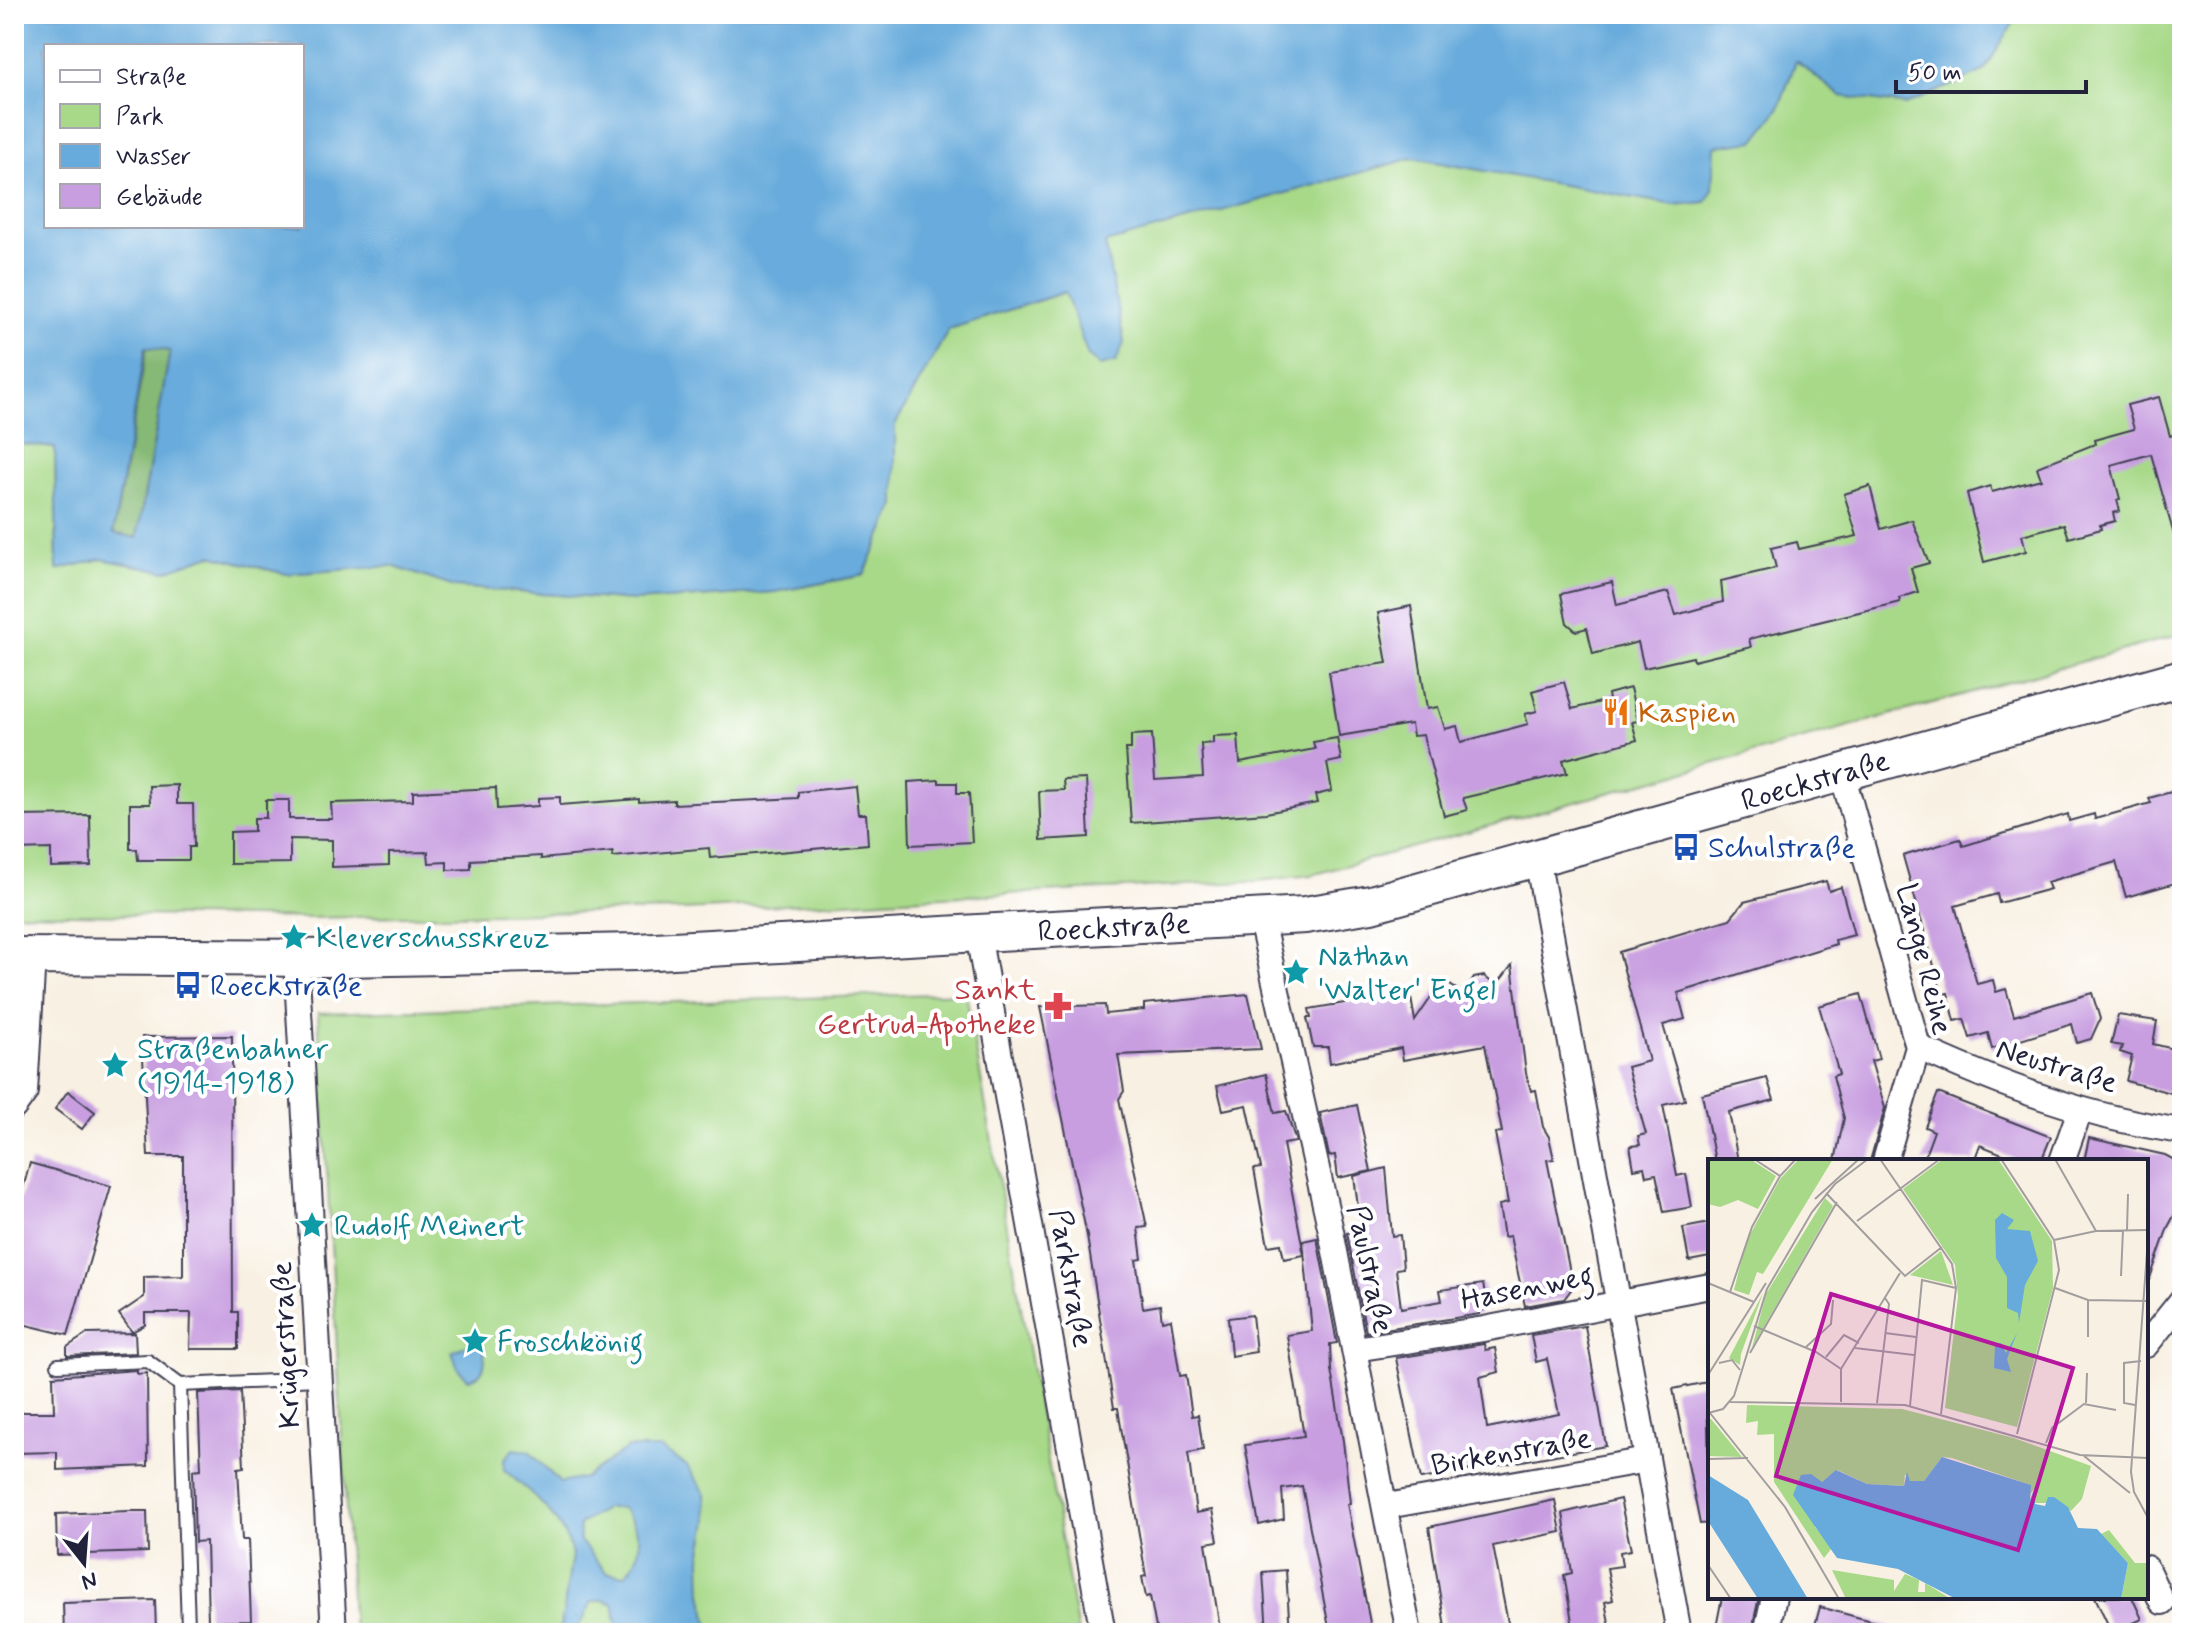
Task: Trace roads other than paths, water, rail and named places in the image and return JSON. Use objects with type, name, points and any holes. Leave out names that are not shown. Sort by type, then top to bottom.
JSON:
[{"type":"main road","name":"Roeckstraße","points":[[24,956],[296,958],[637,952],[1261,920],[1371,904],[2182,678]]},
{"type":"street","name":"Lange Reihe","points":[[1842,773],[1918,1047],[1886,1159]]},
{"type":"street","points":[[1537,858],[1679,1633]]},
{"type":"street","name":"Paulstraße","points":[[1261,920],[1355,1349],[1409,1633]]},
{"type":"street","name":"Parkstraße","points":[[978,934],[1103,1633]]},
{"type":"street","points":[[14,1107],[25,1092],[24,956]]},
{"type":"street","name":"Krügerstraße","points":[[296,958],[334,1633]]},
{"type":"street","name":"Neustraße","points":[[1918,1047],[1998,1083],[2080,1110],[2182,1131]]},
{"type":"street","points":[[2063,1159],[2080,1110]]},
{"type":"street","name":"Hasenweg","points":[[1355,1349],[1484,1329],[1708,1286]]},
{"type":"street","points":[[2148,1342],[2182,1300]]},
{"type":"street","name":"Birkenstraße","points":[[1387,1506],[1647,1460]]},
{"type":"street","points":[[2148,1572],[2162,1602]]},
{"type":"street","points":[[1766,1633],[1774,1599]]},
{"type":"lane","points":[[58,1365],[148,1361],[180,1385],[318,1379]]},
{"type":"lane","points":[[180,1385],[188,1627]]},
{"type":"water","points":[[14,14],[2019,14],[1984,71],[1906,105],[1841,96],[1796,61],[1778,110],[1754,141],[1715,146],[1713,189],[1706,202],[1674,205],[1413,158],[1105,243],[1124,343],[1116,362],[1100,366],[1088,356],[1065,292],[949,329],[895,425],[895,505],[864,575],[775,592],[635,601],[455,587],[392,566],[286,574],[211,555],[165,571],[101,559],[57,570],[55,448],[20,444],[14,560]],"holes":[[[146,347],[170,351],[137,538],[113,533]]]},
{"type":"water","points":[[475,1341],[481,1342],[484,1365],[479,1374],[468,1379],[458,1369],[452,1352]]},
{"type":"water","points":[[628,1448],[660,1448],[687,1466],[706,1494],[708,1521],[701,1558],[702,1592],[710,1633],[622,1633],[616,1622],[614,1604],[602,1600],[592,1602],[575,1633],[560,1633],[572,1555],[568,1542],[545,1507],[504,1470],[504,1459],[514,1449],[529,1451],[560,1483],[584,1478]],"holes":[[[606,1508],[622,1508],[634,1525],[639,1542],[636,1558],[625,1575],[606,1572],[580,1541],[579,1525]]]},
{"type":"place","name":"Kaspien","points":[[1616,712]]},
{"type":"place","name":"Schulstraße","points":[[1686,847]]},
{"type":"place","name":"Kleverschusskreuz","points":[[294,937]]},
{"type":"place","name":"Nathan 'Walter' Engel","points":[[1296,972]]},
{"type":"place","name":"Roeckstraße","points":[[188,985]]},
{"type":"place","name":"Sankt Gertrud-Apotheke","points":[[1058,1006]]},
{"type":"place","name":"Straßenbahner (1914-1918)","points":[[115,1065]]},
{"type":"place","name":"Rudolf Meinert","points":[[312,1225]]},
{"type":"place","name":"Froschkönig","points":[[475,1341]]}]
